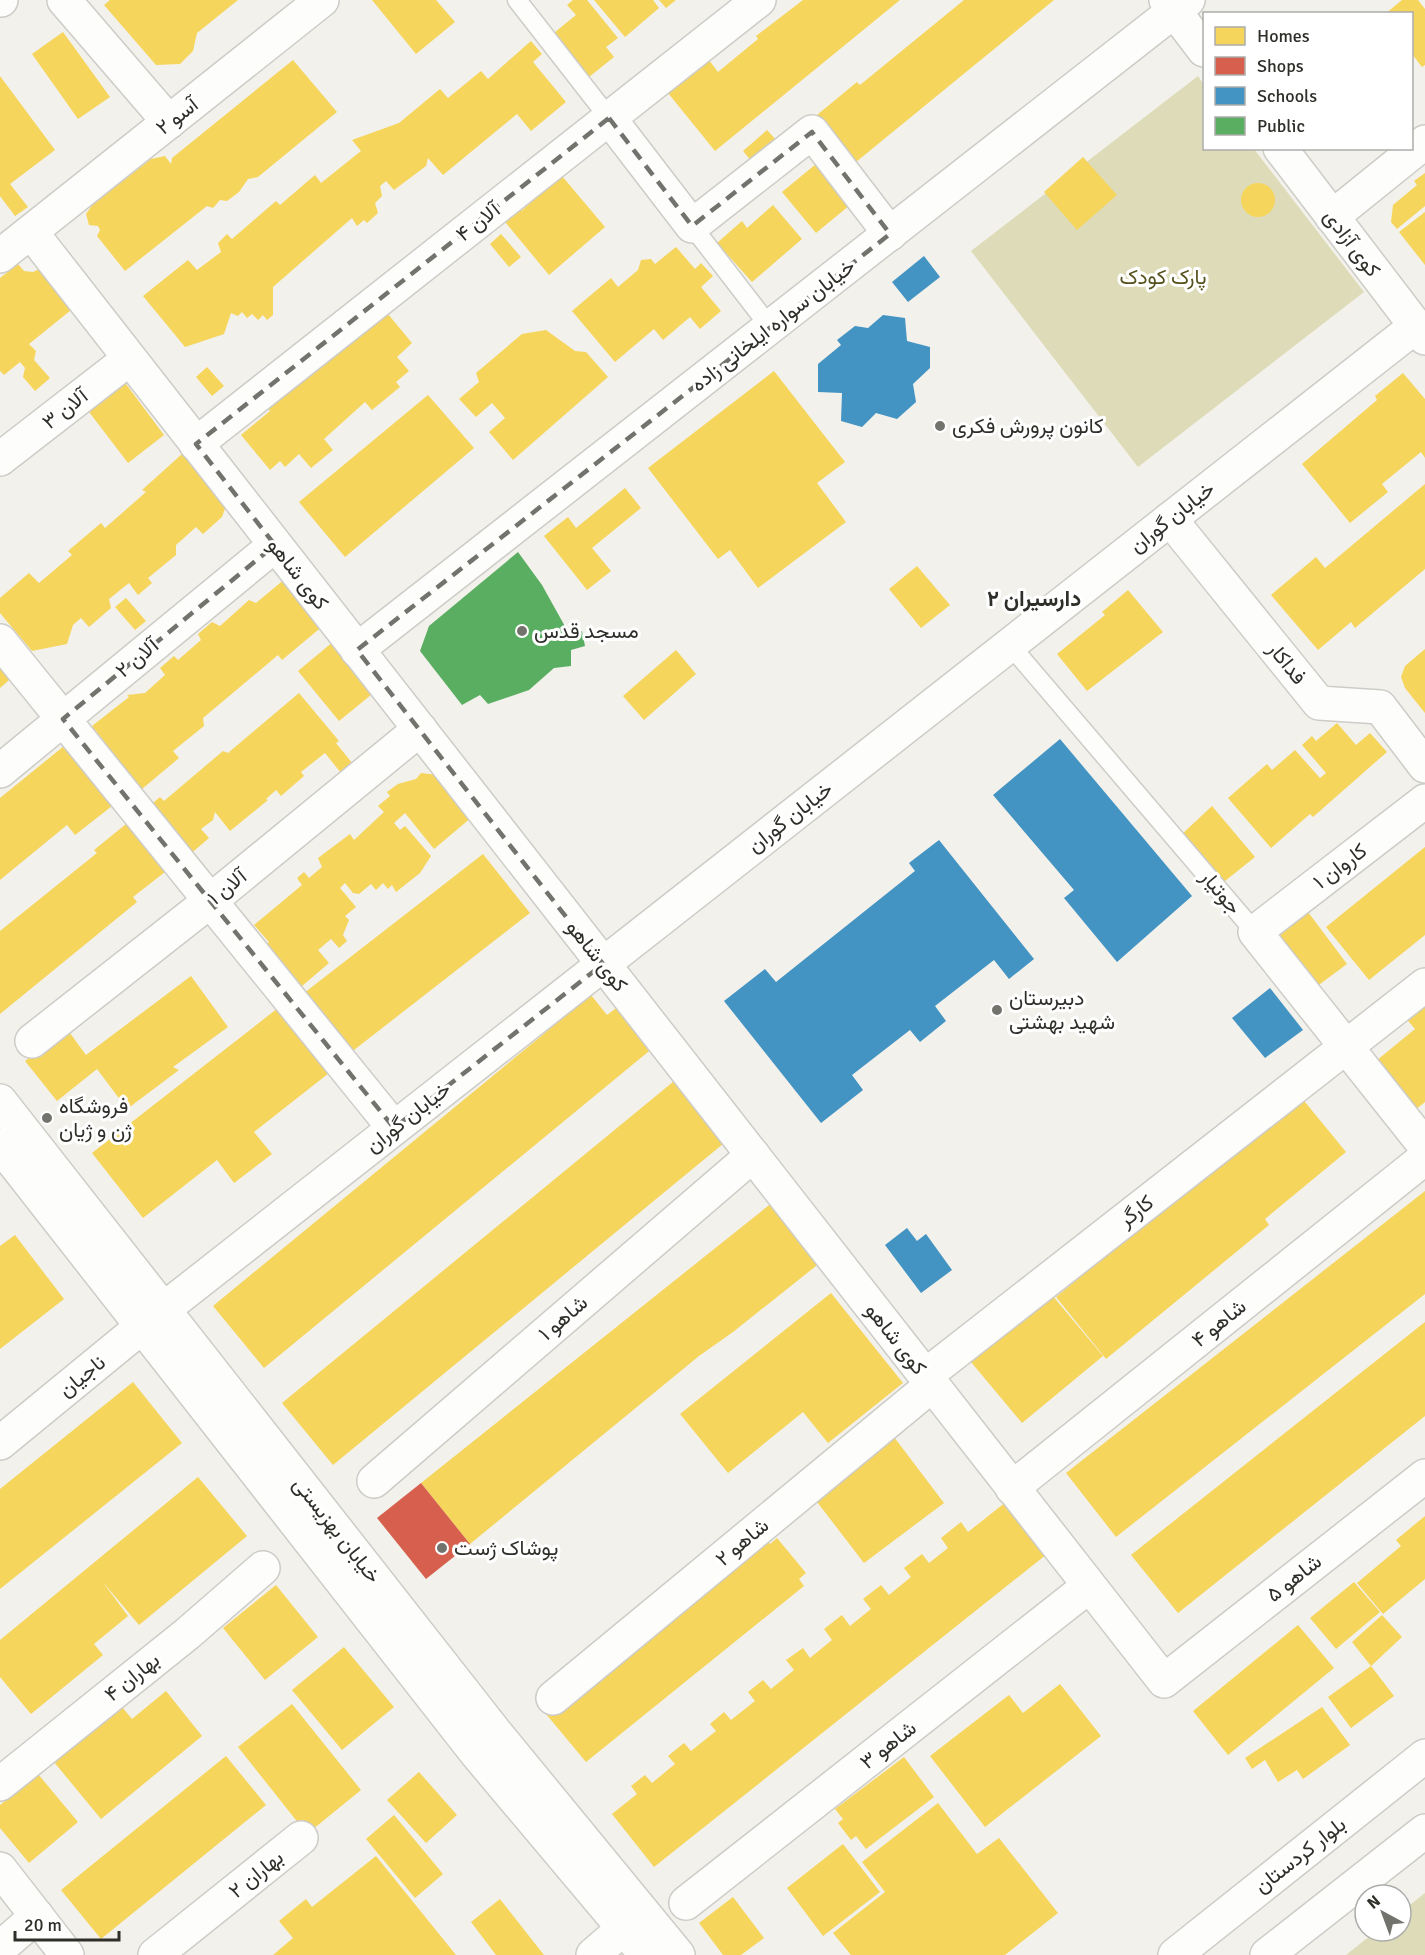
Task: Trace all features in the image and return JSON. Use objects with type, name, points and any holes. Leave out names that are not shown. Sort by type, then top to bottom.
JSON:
[{"type":"street","points":[[64,0],[169,122]]},
{"type":"street","name":"آسو ۲","points":[[0,256],[322,0]]},
{"type":"street","name":"آلان ۴","points":[[196,444],[759,0]]},
{"type":"street","points":[[1176,4],[1203,48]]},
{"type":"street","name":"خیابان سواره ایلخانی زاده","points":[[357,650],[890,234],[1176,4]]},
{"type":"street","points":[[609,118],[692,226],[812,132],[890,234]]},
{"type":"street","points":[[1332,217],[1425,142]]},
{"type":"street","name":"کوی آزادی","points":[[1282,150],[1420,332]]},
{"type":"street","name":"کوی شاهو","points":[[30,232],[1164,1681]]},
{"type":"street","name":"خیابان گوران","points":[[154,1317],[1170,519],[1420,332]]},
{"type":"street","name":"آلان ۳","points":[[0,459],[129,359]]},
{"type":"street","name":"فداکار","points":[[1170,519],[1319,703],[1380,707],[1425,766]]},
{"type":"street","name":"آلان ۲","points":[[0,771],[275,545]]},
{"type":"street","points":[[0,641],[394,1128]]},
{"type":"street","name":"آلان ۱","points":[[32,1041],[210,901],[420,729]]},
{"type":"street","name":"کاروان ۱","points":[[1255,932],[1425,801]]},
{"type":"street","name":"جوتیار","points":[[1255,932],[1425,1146]]},
{"type":"street","name":"کارگر","points":[[929,1380],[1425,985]]},
{"type":"street","name":"خیابان بهزیستی","points":[[0,1101],[154,1317],[477,1754],[634,1921],[678,1955]]},
{"type":"street","name":"خیابان بهزیستی","points":[[0,1145],[154,1317]]},
{"type":"street","name":"شاهو ۱","points":[[374,1482],[753,1155]]},
{"type":"street","name":"شاهو ۴","points":[[1012,1488],[1425,1158]]},
{"type":"street","name":"ناجیان","points":[[0,1443],[154,1317]]},
{"type":"street","name":"شاهو ۲","points":[[553,1698],[929,1380]]},
{"type":"street","name":"شاهو ۵","points":[[1164,1681],[1425,1476]]},
{"type":"street","name":"بهاران ۴","points":[[0,1784],[187,1634],[263,1568]]},
{"type":"street","name":"شاهو ۳","points":[[686,1903],[1089,1586]]},
{"type":"street","name":"بلوار کردستان","points":[[1175,1955],[1425,1756]]},
{"type":"street","points":[[1266,1955],[1425,1831]]},
{"type":"street","name":"بهاران ۲","points":[[155,1955],[301,1838]]},
{"type":"street","points":[[0,1869],[67,1955]]},
{"type":"street","points":[[0,1948],[37,1916]]},
{"type":"street","points":[[593,1955],[634,1921]]},
{"type":"street","name":"خیابان بهزیستی","points":[[634,1921],[646,1955]]},
{"type":"lane","points":[[517,0],[609,118]]},
{"type":"lane","points":[[692,226],[770,327]]},
{"type":"lane","name":"جوتیار","points":[[1010,645],[1255,932]]},
{"type":"highlighted area","points":[[609,118],[692,226],[812,132],[890,234],[357,650],[603,964],[394,1128],[63,719],[275,545],[196,444]]},
{"type":"green space","name":"پارک کودک","points":[[1198,76],[1203,84],[1203,150],[1255,150],[1364,292],[1138,467],[971,251]]},
{"type":"green space","points":[[1425,1893],[1425,1955],[1346,1955],[1361,1943],[1413,1943],[1413,1902]]},
{"type":"building: Homes","points":[[110,0],[238,0],[197,33],[193,51],[180,64],[156,65],[104,5]]},
{"type":"building: Homes","points":[[372,0],[436,0],[455,22],[416,54]]},
{"type":"building: Homes","points":[[573,0],[587,0],[618,38],[606,47],[614,57],[584,81],[549,37],[576,15],[567,5]]},
{"type":"building: Homes","points":[[594,0],[653,0],[659,8],[625,37]]},
{"type":"building: Homes","points":[[659,0],[676,0],[666,8]]},
{"type":"building: Homes","points":[[803,0],[900,0],[715,151],[668,93],[709,60],[718,72],[758,39],[756,36]]},
{"type":"building: Homes","points":[[964,0],[1054,0],[856,162],[817,115],[857,82],[860,85]]},
{"type":"building: Homes","points":[[1402,0],[1418,0],[1425,9],[1425,65],[1422,67],[1413,55],[1413,12],[1387,12]]},
{"type":"building: Homes","points":[[63,32],[110,97],[78,119],[32,54]]},
{"type":"building: Homes","points":[[531,41],[542,54],[533,62],[566,102],[531,131],[517,114],[443,175],[428,158],[426,166],[394,190],[386,181],[380,186],[382,196],[375,203],[378,213],[367,223],[364,220],[357,226],[352,218],[273,287],[273,315],[267,320],[263,315],[258,320],[252,314],[247,318],[242,312],[238,316],[231,313],[224,334],[185,347],[143,296],[188,260],[197,270],[221,252],[218,243],[227,234],[232,239],[276,201],[280,205],[315,175],[321,183],[361,151],[352,140],[399,123],[440,89],[448,98],[481,71],[488,79]]},
{"type":"building: Homes","points":[[293,60],[337,112],[258,177],[248,179],[239,192],[227,201],[220,200],[213,208],[207,206],[125,271],[97,236],[100,230],[98,226],[89,225],[86,214],[93,204],[151,159],[165,156],[171,164],[172,158]]},
{"type":"building: Homes","points":[[0,76],[55,150],[10,184],[28,207],[15,216],[0,196]]},
{"type":"building: Homes","points":[[767,130],[778,142],[753,163],[743,151]]},
{"type":"building: Homes","points":[[1083,157],[1117,195],[1077,230],[1044,192]]},
{"type":"building: Homes","points":[[816,164],[850,205],[816,233],[782,192]]},
{"type":"building: Homes","points":[[1425,173],[1425,206],[1397,229],[1391,222],[1393,205],[1417,185],[1414,181]]},
{"type":"building: Homes","points":[[562,176],[605,227],[549,275],[501,217],[515,205],[521,211]]},
{"type":"building: Homes","points":[[1258,183],[1270,188],[1275,200],[1270,212],[1258,217],[1246,212],[1241,200],[1246,188]]},
{"type":"building: Homes","points":[[773,205],[802,239],[752,282],[717,243],[742,221],[747,228]]},
{"type":"building: Homes","points":[[1425,212],[1425,265],[1399,232]]},
{"type":"building: Homes","points":[[501,234],[521,257],[509,267],[490,244]]},
{"type":"building: Homes","points":[[676,247],[695,269],[701,263],[713,276],[701,287],[721,311],[700,329],[690,317],[663,340],[654,329],[615,362],[572,311],[611,278],[618,287],[638,270],[641,260],[651,259],[655,264]]},
{"type":"building: Homes","points":[[18,264],[24,271],[33,272],[43,267],[76,306],[29,344],[36,351],[34,360],[50,378],[35,391],[23,377],[25,368],[20,362],[4,375],[0,371],[0,278]]},
{"type":"building: Homes","points":[[378,302],[412,343],[397,357],[409,371],[396,382],[400,387],[372,410],[365,402],[324,439],[333,450],[311,468],[299,454],[285,467],[280,461],[270,470],[241,435],[270,411],[267,407]]},
{"type":"building: Homes","points":[[546,330],[575,351],[586,352],[608,377],[513,460],[489,432],[505,418],[492,403],[476,417],[459,399],[479,382],[476,373],[522,334]]},
{"type":"building: Homes","points":[[207,367],[224,386],[212,396],[196,377]]},
{"type":"building: Homes","points":[[774,371],[845,462],[817,483],[846,522],[758,588],[730,550],[718,559],[648,468]]},
{"type":"building: Homes","points":[[1403,373],[1425,399],[1425,458],[1421,452],[1382,484],[1388,492],[1350,523],[1302,464],[1377,400],[1375,396]]},
{"type":"building: Homes","points":[[123,380],[164,435],[128,463],[86,408]]},
{"type":"building: Homes","points":[[428,395],[474,448],[345,557],[299,502]]},
{"type":"building: Homes","points":[[182,454],[227,503],[222,517],[203,534],[196,527],[176,545],[176,555],[148,578],[152,583],[138,595],[129,583],[109,599],[111,608],[89,627],[81,618],[73,625],[67,644],[32,651],[0,613],[0,598],[29,573],[39,583],[72,555],[68,551],[101,523],[105,528],[146,492],[142,490]]},
{"type":"building: Homes","points":[[1425,484],[1425,569],[1355,628],[1351,622],[1318,650],[1271,595],[1316,557],[1325,568]]},
{"type":"building: Homes","points":[[625,488],[641,508],[592,548],[611,571],[587,590],[544,536],[568,517],[576,528]]},
{"type":"building: Homes","points":[[917,566],[950,605],[921,628],[889,589]]},
{"type":"building: Homes","points":[[286,578],[324,625],[282,660],[278,655],[203,718],[204,726],[173,751],[179,758],[142,789],[92,726],[129,697],[127,695],[145,693],[165,675],[160,668],[174,656],[178,660],[201,640],[198,634],[212,622],[220,626],[249,600],[256,603]]},
{"type":"building: Homes","points":[[1128,590],[1163,632],[1087,691],[1057,654],[1105,615],[1102,612]]},
{"type":"building: Homes","points":[[126,598],[146,621],[135,630],[115,607]]},
{"type":"building: Homes","points":[[340,636],[382,686],[339,721],[298,671]]},
{"type":"building: Homes","points":[[1425,649],[1425,713],[1405,688],[1401,677],[1405,666]]},
{"type":"building: Homes","points":[[676,650],[696,674],[644,720],[623,696]]},
{"type":"building: Homes","points":[[0,656],[15,675],[0,688]]},
{"type":"building: Homes","points":[[299,693],[339,741],[336,743],[357,769],[345,778],[325,753],[301,772],[304,776],[281,796],[276,790],[266,799],[268,800],[230,831],[215,812],[213,820],[201,829],[209,838],[188,856],[147,808],[160,797],[164,801],[223,751],[228,753]]},
{"type":"building: Homes","points":[[1337,723],[1356,745],[1370,733],[1387,752],[1313,817],[1310,814],[1271,848],[1228,798],[1267,764],[1272,770],[1295,750],[1320,778],[1326,773],[1302,745],[1312,736],[1316,741]]},
{"type":"building: Homes","points":[[64,746],[112,806],[75,835],[67,825],[0,880],[0,798]]},
{"type":"building: Homes","points":[[421,773],[438,775],[472,817],[434,849],[405,813],[394,823],[400,830],[405,826],[431,856],[420,873],[396,892],[392,885],[388,889],[383,883],[376,890],[371,884],[359,894],[353,893],[345,883],[340,888],[356,907],[345,916],[349,920],[343,935],[347,941],[339,948],[331,939],[318,950],[329,963],[295,992],[259,951],[269,942],[254,925],[302,885],[297,878],[304,872],[309,878],[322,867],[318,858],[350,834],[354,840],[384,812],[378,806],[390,796],[387,792],[398,784],[416,779]]},
{"type":"building: Homes","points":[[1212,806],[1255,857],[1220,885],[1179,837]]},
{"type":"building: Homes","points":[[131,820],[170,868],[133,897],[137,902],[0,1014],[0,931],[97,853],[94,850]]},
{"type":"building: Homes","points":[[1425,847],[1425,935],[1369,980],[1326,927]]},
{"type":"building: Homes","points":[[483,854],[530,913],[345,1057],[299,997]]},
{"type":"building: Homes","points":[[1302,904],[1347,964],[1312,990],[1267,930]]},
{"type":"building: Homes","points":[[191,976],[228,1027],[173,1067],[179,1070],[127,1109],[97,1069],[57,1101],[25,1061],[67,1029],[86,1055]]},
{"type":"building: Homes","points":[[591,995],[607,1015],[620,1005],[654,1047],[264,1368],[213,1306]]},
{"type":"building: Homes","points":[[1425,997],[1425,1102],[1415,1110],[1376,1061],[1415,1029],[1403,1015]]},
{"type":"building: Homes","points":[[278,1008],[329,1073],[254,1132],[272,1154],[234,1183],[217,1160],[143,1218],[92,1153]]},
{"type":"building: Homes","points":[[679,1077],[729,1139],[333,1465],[282,1403]]},
{"type":"building: Homes","points":[[1296,1091],[1346,1152],[1265,1219],[1269,1225],[1106,1359],[1056,1297],[1219,1163]]},
{"type":"building: Homes","points":[[1425,1191],[1425,1294],[1116,1537],[1066,1473]]},
{"type":"building: Homes","points":[[773,1202],[821,1262],[699,1356],[470,1544],[421,1483]]},
{"type":"building: Homes","points":[[15,1235],[64,1299],[0,1349],[0,1246]]},
{"type":"building: Homes","points":[[831,1293],[903,1383],[828,1443],[803,1412],[728,1473],[680,1414]]},
{"type":"building: Homes","points":[[1052,1295],[1103,1356],[1022,1423],[971,1362]]},
{"type":"building: Homes","points":[[1425,1322],[1425,1416],[1178,1613],[1131,1555]]},
{"type":"building: Homes","points":[[133,1382],[182,1443],[0,1589],[0,1489]]},
{"type":"building: Homes","points":[[894,1437],[944,1503],[864,1563],[814,1498]]},
{"type":"building: Homes","points":[[198,1477],[247,1536],[139,1625],[102,1581],[128,1616],[94,1644],[103,1655],[31,1714],[0,1677],[0,1640]]},
{"type":"building: Homes","points":[[1011,1498],[1052,1550],[654,1867],[612,1814],[637,1794],[631,1786],[645,1775],[652,1783],[675,1764],[668,1756],[684,1743],[691,1751],[716,1731],[710,1724],[724,1712],[731,1720],[755,1701],[748,1692],[763,1680],[771,1689],[794,1670],[786,1660],[803,1648],[810,1658],[832,1640],[824,1629],[842,1615],[850,1626],[871,1609],[863,1599],[881,1585],[889,1595],[911,1577],[904,1568],[922,1554],[929,1563],[948,1548],[941,1538],[961,1522],[968,1532]]},
{"type":"building: Homes","points":[[1425,1516],[1425,1579],[1383,1614],[1357,1583],[1401,1546],[1396,1540]]},
{"type":"building: Homes","points":[[765,1537],[770,1544],[777,1538],[806,1573],[799,1579],[804,1586],[586,1762],[546,1714]]},
{"type":"building: Homes","points":[[1354,1582],[1380,1612],[1336,1649],[1310,1618]]},
{"type":"building: Homes","points":[[276,1585],[318,1637],[265,1680],[223,1628]]},
{"type":"building: Homes","points":[[1382,1615],[1402,1637],[1371,1666],[1352,1642]]},
{"type":"building: Homes","points":[[1298,1625],[1334,1668],[1228,1755],[1193,1711]]},
{"type":"building: Homes","points":[[344,1647],[394,1707],[342,1750],[292,1690]]},
{"type":"building: Homes","points":[[1371,1666],[1394,1696],[1351,1728],[1328,1697]]},
{"type":"building: Homes","points":[[1060,1684],[1101,1736],[985,1827],[930,1756],[1009,1695],[1023,1713]]},
{"type":"building: Homes","points":[[166,1691],[202,1736],[101,1819],[54,1762],[122,1707],[132,1719]]},
{"type":"building: Homes","points":[[292,1704],[361,1790],[307,1834],[238,1747]]},
{"type":"building: Homes","points":[[1322,1707],[1350,1745],[1303,1779],[1297,1770],[1278,1782],[1265,1760],[1252,1769],[1245,1758]]},
{"type":"building: Homes","points":[[226,1756],[266,1805],[101,1939],[61,1890]]},
{"type":"building: Homes","points":[[904,1757],[934,1797],[866,1849],[856,1836],[851,1840],[838,1823],[843,1819],[835,1809]]},
{"type":"building: Homes","points":[[419,1772],[457,1815],[426,1843],[387,1800]]},
{"type":"building: Homes","points":[[38,1774],[78,1822],[29,1863],[0,1828],[0,1805]]},
{"type":"building: Homes","points":[[938,1803],[977,1854],[999,1838],[1058,1913],[1005,1955],[851,1955],[833,1933],[885,1892],[862,1862]]},
{"type":"building: Homes","points":[[394,1815],[443,1874],[415,1898],[366,1839]]},
{"type":"building: Homes","points":[[843,1844],[880,1892],[823,1936],[787,1888]]},
{"type":"building: Homes","points":[[376,1856],[456,1955],[273,1955],[293,1938],[279,1921],[306,1899],[312,1907]]},
{"type":"building: Homes","points":[[733,1897],[764,1938],[741,1955],[723,1955],[699,1923]]},
{"type":"building: Homes","points":[[500,1899],[544,1955],[496,1955],[471,1922]]},
{"type":"building: Shops","points":[[421,1483],[470,1544],[426,1579],[377,1518]]},
{"type":"building: Schools","points":[[924,256],[940,277],[908,302],[892,282]]},
{"type":"building: Schools","points":[[883,315],[905,318],[907,341],[930,347],[930,368],[913,384],[916,402],[897,419],[876,413],[862,427],[841,421],[842,393],[818,392],[818,364],[841,345],[837,340],[855,326],[868,328]]},
{"type":"building: Schools","points":[[1060,739],[1192,896],[1117,962],[1064,898],[1074,890],[993,795]]},
{"type":"building: Schools","points":[[939,840],[1034,959],[1009,979],[994,960],[935,1006],[946,1021],[920,1042],[910,1030],[852,1075],[863,1090],[821,1123],[724,1001],[765,969],[776,982],[915,871],[909,863]]},
{"type":"building: Schools","points":[[1270,988],[1303,1030],[1265,1058],[1232,1018]]},
{"type":"building: Schools","points":[[907,1228],[917,1241],[926,1234],[952,1270],[921,1293],[885,1245]]},
{"type":"building: Public","points":[[518,552],[542,585],[567,630],[582,631],[585,646],[571,650],[571,666],[554,668],[529,690],[488,704],[480,695],[462,705],[420,651],[429,626]]},
{"type":"place","name":"کانون پرورش فکری","points":[[940,426]]},
{"type":"place","name":"مسجد قدس","points":[[522,631]]},
{"type":"place","name":"دبیرستان شهید بهشتی","points":[[997,1010]]},
{"type":"place","name":"فروشگاه ژن و ژیان","points":[[47,1118]]},
{"type":"place","name":"پوشاک ژست","points":[[442,1548]]},
{"type":"district","name":"دارسیران ۲","points":[[1034,598]]}]
